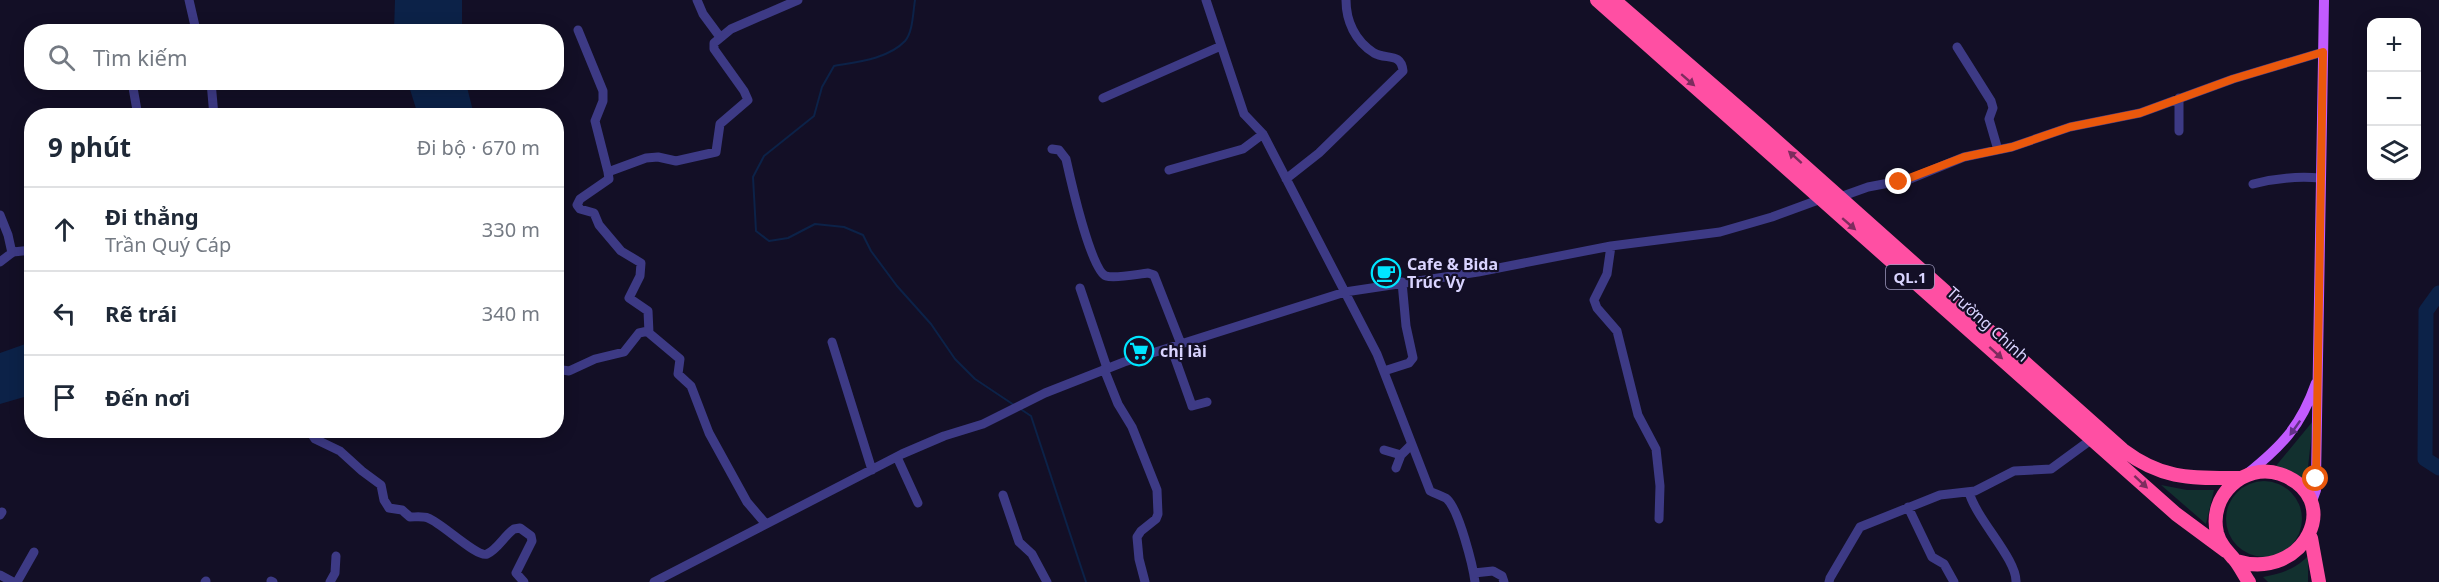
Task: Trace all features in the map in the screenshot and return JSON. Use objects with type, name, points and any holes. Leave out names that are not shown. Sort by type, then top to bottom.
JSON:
[{"type":"highway","name":"Trường Chinh","points":[[1597,0],[2176,514],[2231,556]]},
{"type":"highway","name":"Trường Chinh","points":[[1614,0],[1840,197],[2128,454],[2147,467],[2170,474],[2203,478],[2243,476]]},
{"type":"highway","name":"QL.1","points":[[2250,582],[2231,556],[2216,525],[2217,507],[2226,491],[2243,476],[2266,471],[2285,476],[2300,487],[2311,504]]},
{"type":"highway","points":[[2311,504],[2314,517],[2311,538],[2319,582]]},
{"type":"highway","name":"QL.1","points":[[2231,556],[2257,569],[2279,568],[2298,557],[2311,538]]},
{"type":"main road","points":[[2311,504],[2316,490],[2319,375],[2324,0]]},
{"type":"main road","points":[[2243,476],[2276,451],[2295,429],[2305,412],[2319,375]]},
{"type":"street","points":[[189,0],[195,24]]},
{"type":"street","points":[[697,0],[720,37]]},
{"type":"street","points":[[608,172],[646,158],[658,157],[676,161],[717,152],[720,124],[748,100],[714,49],[714,43],[720,37],[755,17],[798,0]]},
{"type":"street","points":[[1206,0],[1244,114],[1263,134],[1346,292],[1384,371],[1430,491],[1447,499],[1450,504],[1471,554],[1474,578],[1493,571],[1502,576],[1504,582]]},
{"type":"street","points":[[1286,179],[1315,157],[1403,71],[1398,58],[1375,54],[1356,35],[1346,16],[1346,0]]},
{"type":"street","points":[[578,30],[603,92],[603,101],[596,121],[609,179],[580,199],[577,205],[580,209],[594,213],[599,225],[621,251],[641,264],[640,276],[629,298],[648,310],[648,331],[680,359],[680,377],[691,387],[709,433],[747,502],[765,523]]},
{"type":"street","points":[[1103,98],[1221,46]]},
{"type":"street","points":[[1957,47],[1991,101],[1993,108],[1989,119],[1998,150]]},
{"type":"street","points":[[654,582],[897,457],[951,434],[983,424],[1044,393],[1176,345],[1346,292],[1478,272],[1611,246],[1720,232],[1772,217],[1821,199],[1840,197],[1868,187],[1910,178],[1964,157],[1998,150],[2070,127],[2140,113],[2233,79],[2323,52]]},
{"type":"street","points":[[133,90],[137,108]]},
{"type":"street","points":[[212,90],[214,108]]},
{"type":"street","points":[[2179,98],[2179,131]]},
{"type":"street","points":[[1169,170],[1243,149],[1263,134]]},
{"type":"street","points":[[1052,149],[1059,150],[1065,159],[1088,245],[1101,273],[1107,277],[1148,273],[1154,275],[1192,406],[1207,402]]},
{"type":"street","points":[[2253,184],[2277,178],[2300,176],[2320,178]]},
{"type":"street","points":[[0,216],[12,253]]},
{"type":"street","points":[[1611,246],[1606,274],[1594,300],[1597,308],[1617,331],[1638,415],[1657,454],[1659,519]]},
{"type":"street","points":[[0,262],[12,253],[24,251]]},
{"type":"street","points":[[1384,371],[1409,363],[1413,358],[1406,327],[1402,282]]},
{"type":"street","points":[[1080,288],[1118,404],[1132,427],[1157,490],[1156,519],[1137,537],[1139,559],[1145,582]]},
{"type":"street","points":[[564,370],[569,371],[595,359],[620,354],[628,350],[639,333],[648,331]]},
{"type":"street","points":[[832,342],[872,470]]},
{"type":"street","points":[[314,438],[340,451],[381,484],[384,500],[389,508],[402,510],[410,517],[432,519],[452,531],[477,554],[484,555],[490,552],[514,529],[520,528],[531,536],[532,541],[516,573],[524,582]]},
{"type":"street","points":[[1829,582],[1858,528],[1940,495],[1969,492],[2014,471],[2051,469],[2092,439]]},
{"type":"street","points":[[1396,468],[1401,455],[1412,445]]},
{"type":"street","points":[[1384,450],[1401,455]]},
{"type":"street","points":[[897,457],[918,503]]},
{"type":"street","points":[[1969,492],[1976,512],[2013,568],[2016,582]]},
{"type":"street","points":[[1003,495],[1019,542],[1032,554],[1047,582]]},
{"type":"street","points":[[1908,507],[1932,557],[1944,564],[1954,582]]},
{"type":"street","points":[[17,582],[34,552]]},
{"type":"street","points":[[330,582],[335,573],[336,556]]},
{"type":"street","points":[[0,574],[13,582]]},
{"type":"green space","points":[[2313,421],[2306,486],[2295,473],[2275,467]]},
{"type":"green space","points":[[2264,481],[2279,484],[2291,492],[2299,504],[2302,519],[2299,534],[2291,546],[2279,554],[2264,557],[2249,554],[2237,546],[2229,534],[2226,519],[2229,504],[2237,492],[2249,484]]},
{"type":"green space","points":[[2161,485],[2187,490],[2214,490],[2206,524]]},
{"type":"green space","points":[[2308,556],[2308,582],[2268,582],[2263,577],[2298,565]]},
{"type":"water","points":[[395,0],[462,0],[462,24],[394,24]]},
{"type":"water","points":[[410,90],[468,90],[472,108],[416,108]]},
{"type":"water","points":[[24,344],[24,397],[0,404],[0,353]]},
{"type":"waterway","points":[[915,0],[911,27],[905,41],[881,56],[834,66],[822,87],[814,116],[764,156],[753,177],[756,231],[769,241],[788,238],[815,224],[844,227],[863,235],[871,251],[897,286],[931,324],[955,359],[975,379],[1014,405]]},
{"type":"waterway","points":[[2439,293],[2426,311],[2425,459],[2439,468]]},
{"type":"waterway","points":[[1019,408],[1031,416],[1086,582]]},
{"type":"place","name":"Cafe & Bida Trúc Vy","points":[[1386,273]]},
{"type":"place","name":"chị lài","points":[[1139,351]]},
{"type":"route","points":[[1899,182],[1964,157],[2012,147],[2070,127],[2140,113],[2233,79],[2323,52],[2316,479]]}]
